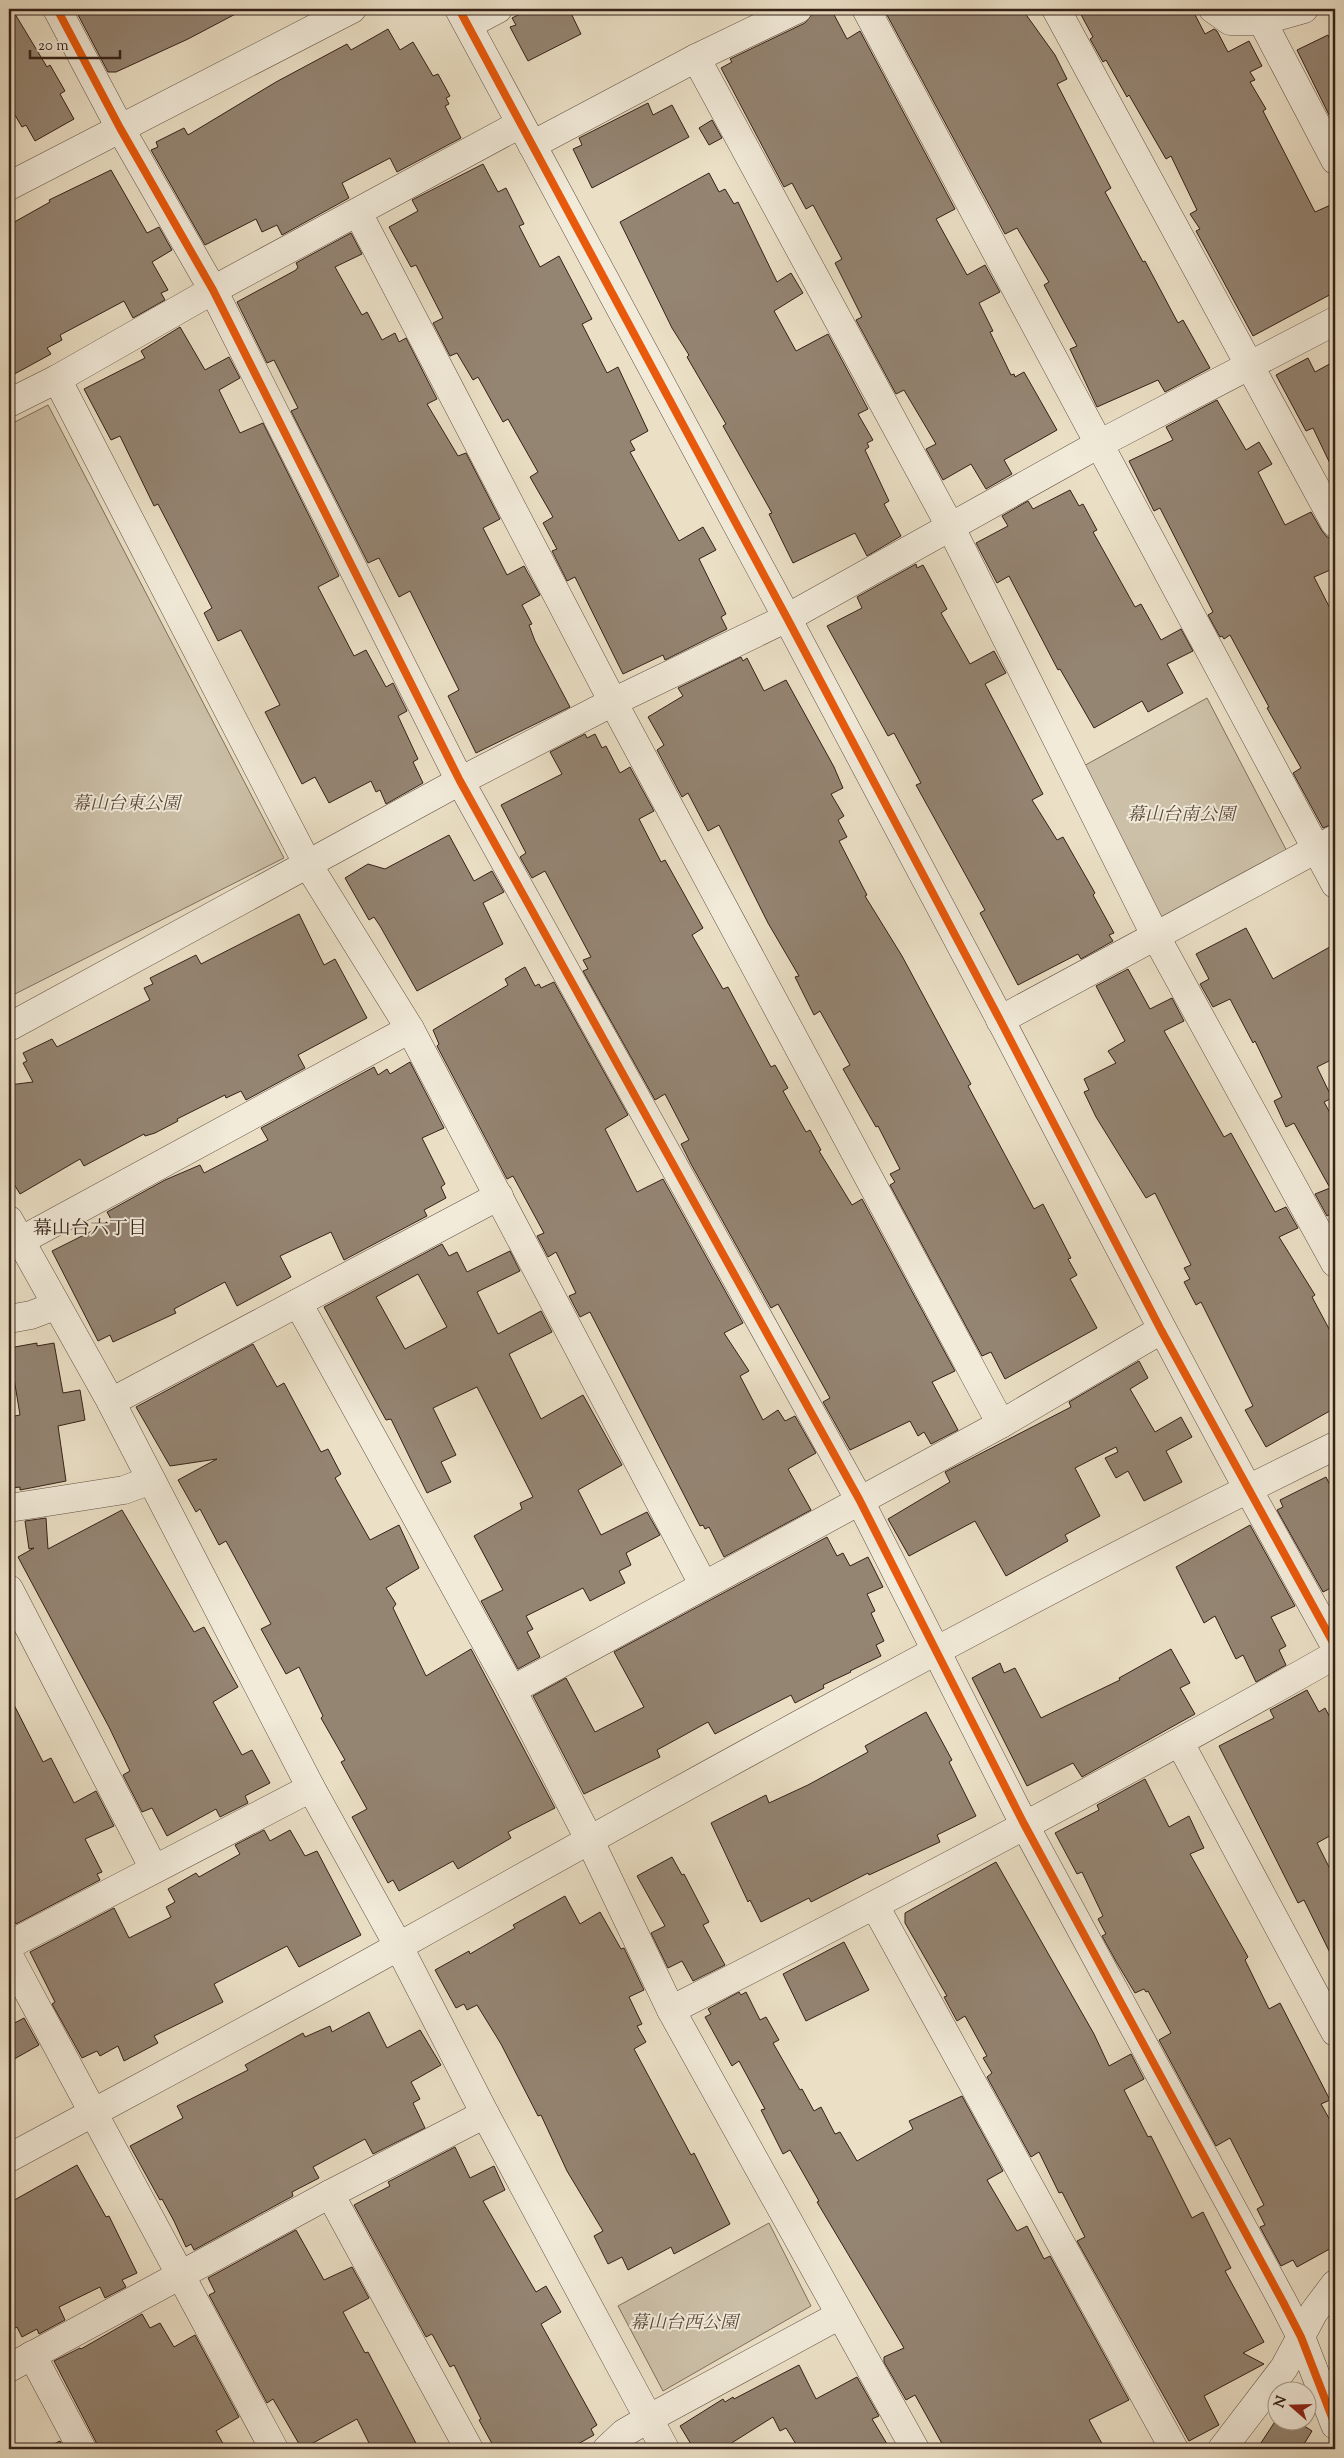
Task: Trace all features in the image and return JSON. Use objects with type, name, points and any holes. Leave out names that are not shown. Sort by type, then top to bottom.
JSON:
[{"type":"street","points":[[57,9],[120,128],[213,290],[460,781],[859,1499],[1024,1824],[1301,2338],[1335,2425]]},
{"type":"street","points":[[9,186],[352,9]]},
{"type":"street","points":[[498,9],[463,17],[787,618],[1000,1020],[1161,1330],[1335,1646]]},
{"type":"street","points":[[9,403],[57,379],[213,290],[358,213],[526,134],[696,58],[798,9]]},
{"type":"street","points":[[866,9],[1099,444],[1326,844],[1335,884]]},
{"type":"street","points":[[1056,9],[1335,523]]},
{"type":"street","points":[[1213,9],[1230,21],[1262,20],[1304,9]]},
{"type":"street","points":[[1262,20],[1335,160]]},
{"type":"street","points":[[696,58],[950,526],[1155,935],[1335,1264]]},
{"type":"street","points":[[358,213],[613,702],[1002,1424]]},
{"type":"street","points":[[9,1027],[460,781],[613,702],[787,618],[1099,444],[1335,321]]},
{"type":"street","points":[[57,379],[308,863],[410,1029],[703,1584]]},
{"type":"street","points":[[1000,1020],[1326,844]]},
{"type":"street","points":[[410,1029],[14,1231],[111,1402],[311,1788],[399,1947],[485,2114],[665,2449]]},
{"type":"street","points":[[111,1402],[498,1196]]},
{"type":"street","points":[[298,1303],[512,1690],[589,1839],[671,2010],[916,2449]]},
{"type":"street","points":[[9,1319],[31,1315],[55,1306]]},
{"type":"street","points":[[512,1690],[859,1499],[1002,1424],[1161,1330]]},
{"type":"street","points":[[9,2158],[399,1947],[589,1839],[937,1652],[1248,1489],[1335,1446]]},
{"type":"street","points":[[9,1508],[124,1490],[150,1480]]},
{"type":"street","points":[[9,1589],[154,1869]]},
{"type":"street","points":[[671,2010],[874,1906],[1024,1824],[1180,1743],[1335,1655]]},
{"type":"street","points":[[1180,1743],[1335,2032]]},
{"type":"street","points":[[9,1945],[311,1788]]},
{"type":"street","points":[[874,1906],[1174,2449]]},
{"type":"street","points":[[9,1956],[274,2449]]},
{"type":"street","points":[[82,2449],[20,2362],[180,2277],[330,2194],[485,2114]]},
{"type":"street","points":[[330,2194],[469,2449]]},
{"type":"street","points":[[1222,2449],[1284,2368],[1314,2312],[1335,2284]]},
{"type":"street","points":[[607,2449],[624,2434],[648,2419],[840,2315]]},
{"type":"green space","name":"幕山台東公園","points":[[48,405],[284,858],[9,997],[9,425]]},
{"type":"green space","name":"幕山台南公園","points":[[1207,698],[1291,859],[1155,934],[1071,773]]},
{"type":"green space","name":"幕山台西公園","points":[[769,2223],[811,2306],[663,2391],[618,2306]]},
{"type":"building","points":[[9,9],[12,9],[47,67],[50,65],[65,91],[60,94],[74,119],[35,141],[26,125],[22,127],[9,105]]},
{"type":"building","points":[[75,9],[245,9],[188,39],[116,72],[108,72]]},
{"type":"building","points":[[530,9],[569,9],[581,34],[528,61],[510,27],[516,25],[512,18]]},
{"type":"building","points":[[821,9],[831,9],[847,39],[860,31],[955,209],[936,219],[967,275],[985,265],[1000,292],[979,303],[993,331],[990,332],[1011,375],[1014,374],[1015,377],[1024,372],[1057,430],[1004,460],[1012,474],[986,489],[971,464],[943,480],[926,449],[936,444],[904,390],[896,394],[856,320],[862,317],[835,263],[842,259],[813,205],[806,209],[792,183],[784,187],[721,68],[732,62],[730,59],[805,23],[813,13]]},
{"type":"building","points":[[898,9],[1022,9],[1055,55],[1067,79],[1057,84],[1111,188],[1105,192],[1178,323],[1183,320],[1210,368],[1165,392],[1158,380],[1097,407],[1070,349],[1077,346],[1044,285],[1049,282],[1017,228],[1005,234],[887,15]]},
{"type":"building","points":[[1078,9],[1192,9],[1205,34],[1214,29],[1217,31],[1228,52],[1249,41],[1262,66],[1250,72],[1255,80],[1250,82],[1266,109],[1263,111],[1315,212],[1335,203],[1335,292],[1253,336],[1196,231],[1200,229],[1190,214],[1197,210],[1171,156],[1166,159],[1129,95],[1127,97],[1106,60],[1103,62],[1090,39],[1093,37]]},
{"type":"building","points":[[388,29],[400,50],[413,42],[433,76],[438,74],[450,96],[446,98],[449,104],[445,106],[461,138],[397,172],[390,158],[342,183],[349,198],[282,235],[277,225],[262,232],[256,219],[205,245],[151,150],[158,147],[156,142],[184,128],[188,135],[276,82],[347,44],[351,50]]},
{"type":"building","points":[[1328,35],[1335,50],[1335,127],[1297,50]]},
{"type":"building","points":[[648,103],[653,115],[672,105],[689,137],[592,188],[573,149],[582,145],[579,138]]},
{"type":"building","points":[[712,120],[722,138],[709,145],[699,128]]},
{"type":"building","points":[[483,164],[498,192],[506,188],[524,224],[519,226],[540,267],[559,256],[592,319],[582,324],[607,373],[618,367],[648,431],[630,441],[635,450],[630,452],[679,541],[703,527],[716,550],[699,559],[726,614],[721,617],[727,629],[665,660],[663,655],[623,674],[575,577],[567,581],[552,551],[557,549],[543,523],[553,517],[530,477],[538,472],[508,419],[503,422],[478,377],[473,380],[457,353],[450,356],[433,323],[443,318],[416,265],[411,267],[389,227],[418,211],[412,200]]},
{"type":"building","points":[[111,170],[147,233],[159,227],[172,250],[152,262],[168,290],[161,293],[165,300],[133,318],[124,301],[60,335],[62,340],[47,348],[51,354],[9,377],[9,225],[50,202],[49,200]]},
{"type":"building","points":[[709,173],[719,192],[725,189],[734,204],[738,202],[777,282],[791,273],[803,293],[774,311],[796,351],[828,334],[868,409],[858,414],[873,440],[867,443],[869,447],[865,450],[889,501],[884,504],[901,536],[867,556],[855,533],[793,563],[769,514],[772,513],[723,426],[726,424],[687,357],[689,355],[672,328],[620,222]]},
{"type":"building","points":[[351,233],[362,254],[335,267],[362,315],[367,312],[382,340],[395,333],[399,342],[406,338],[437,399],[427,404],[458,456],[466,453],[500,519],[483,528],[507,575],[524,566],[540,595],[522,605],[532,624],[529,625],[535,641],[570,707],[476,753],[448,696],[459,690],[410,591],[399,597],[379,558],[368,563],[291,411],[298,408],[274,360],[267,363],[237,302],[296,270],[298,267],[296,263]]},
{"type":"building","points":[[180,327],[205,370],[229,357],[240,378],[219,390],[240,433],[263,423],[339,576],[318,587],[354,656],[366,650],[386,687],[393,683],[407,711],[398,716],[418,759],[413,762],[423,783],[386,804],[380,790],[376,792],[371,781],[329,803],[315,777],[302,784],[265,712],[280,705],[241,630],[218,641],[204,613],[212,608],[158,504],[154,506],[120,436],[111,440],[84,389],[145,358],[141,351]]},
{"type":"building","points":[[1308,358],[1315,372],[1335,361],[1335,474],[1313,428],[1306,431],[1276,375]]},
{"type":"building","points":[[1217,400],[1246,450],[1259,442],[1272,464],[1258,472],[1285,525],[1311,512],[1327,537],[1335,539],[1335,568],[1314,577],[1335,618],[1335,823],[1323,828],[1293,773],[1301,768],[1267,708],[1269,707],[1230,635],[1224,639],[1222,636],[1220,637],[1208,615],[1213,612],[1160,508],[1154,511],[1129,461],[1173,440],[1166,427]]},
{"type":"building","points":[[1070,490],[1079,506],[1083,504],[1097,530],[1093,532],[1135,607],[1141,604],[1161,640],[1181,629],[1193,651],[1167,664],[1183,693],[1148,712],[1142,701],[1094,728],[1060,669],[1058,670],[1009,576],[997,583],[976,543],[1008,526],[1002,516],[1028,501],[1033,509]]},
{"type":"building","points":[[916,564],[917,568],[923,565],[947,609],[941,613],[970,664],[994,651],[1006,673],[985,684],[1043,794],[1032,800],[1057,840],[1063,837],[1095,893],[1093,895],[1114,933],[1109,935],[1113,941],[1081,959],[1078,954],[1018,985],[980,913],[985,910],[916,785],[921,783],[894,733],[888,736],[827,626],[862,608],[857,597]]},
{"type":"building","points":[[741,657],[743,661],[747,658],[764,691],[786,680],[834,767],[843,788],[831,794],[844,816],[838,820],[847,837],[839,841],[867,895],[865,896],[902,956],[971,1084],[968,1086],[1034,1209],[1043,1204],[1071,1258],[1068,1259],[1077,1275],[1070,1279],[1097,1328],[1005,1379],[991,1352],[982,1356],[890,1185],[895,1182],[890,1174],[900,1169],[878,1126],[876,1127],[843,1069],[850,1065],[820,1011],[814,1015],[795,977],[799,976],[768,923],[719,825],[708,831],[688,793],[682,797],[657,750],[664,745],[648,717],[683,696],[678,688]]},
{"type":"building","points":[[585,734],[587,738],[595,734],[602,748],[606,746],[620,773],[630,767],[654,811],[639,819],[661,862],[665,860],[703,928],[692,935],[723,989],[728,987],[771,1067],[775,1065],[788,1088],[783,1091],[806,1132],[810,1130],[821,1150],[819,1151],[852,1205],[862,1199],[955,1371],[932,1382],[958,1430],[931,1444],[924,1432],[918,1436],[910,1421],[850,1450],[823,1402],[830,1398],[778,1304],[771,1308],[691,1164],[681,1144],[689,1140],[665,1094],[655,1100],[583,971],[588,969],[583,960],[591,957],[545,871],[532,878],[520,857],[526,853],[501,805],[562,774],[550,752]]},
{"type":"building","points":[[449,835],[474,881],[492,871],[504,892],[483,903],[503,944],[417,991],[380,926],[374,917],[369,920],[345,878],[368,864],[385,869]]},
{"type":"building","points":[[299,914],[324,965],[335,959],[367,1018],[298,1055],[305,1068],[246,1100],[241,1091],[226,1098],[225,1095],[177,1119],[178,1121],[155,1133],[145,1136],[144,1134],[84,1166],[80,1159],[20,1194],[9,1176],[9,1085],[33,1082],[23,1063],[27,1061],[23,1053],[52,1039],[57,1047],[150,1000],[144,988],[153,984],[150,978],[196,955],[201,964]]},
{"type":"building","points":[[1246,928],[1273,979],[1335,944],[1335,1058],[1317,1067],[1332,1098],[1324,1102],[1335,1122],[1335,1212],[1327,1216],[1315,1194],[1330,1188],[1294,1123],[1286,1127],[1274,1101],[1282,1097],[1255,1041],[1253,1043],[1230,999],[1213,1007],[1200,984],[1209,979],[1196,954]]},
{"type":"building","points":[[525,967],[535,986],[539,984],[541,988],[554,982],[628,1115],[605,1129],[637,1192],[663,1179],[743,1323],[724,1333],[749,1371],[740,1376],[763,1420],[778,1410],[785,1421],[795,1416],[816,1453],[788,1469],[811,1510],[724,1557],[709,1527],[705,1529],[703,1525],[700,1526],[590,1312],[580,1317],[569,1296],[576,1293],[556,1252],[548,1257],[537,1236],[544,1233],[513,1176],[507,1179],[437,1046],[439,1044],[433,1030],[508,985],[505,979]]},
{"type":"building","points":[[1128,969],[1150,1009],[1172,998],[1184,1021],[1164,1031],[1224,1137],[1231,1133],[1275,1212],[1286,1207],[1298,1228],[1279,1237],[1315,1295],[1312,1297],[1335,1340],[1335,1408],[1266,1447],[1245,1410],[1253,1406],[1201,1302],[1196,1305],[1184,1282],[1190,1279],[1184,1268],[1191,1265],[1155,1193],[1146,1198],[1096,1117],[1084,1092],[1089,1090],[1084,1079],[1116,1063],[1108,1051],[1125,1041],[1096,986]]},
{"type":"building","points":[[410,1062],[444,1128],[422,1138],[445,1184],[441,1187],[446,1198],[424,1210],[427,1216],[344,1260],[331,1232],[280,1256],[291,1277],[237,1306],[225,1282],[174,1309],[176,1313],[113,1342],[110,1335],[98,1341],[52,1251],[112,1221],[107,1212],[165,1180],[200,1165],[204,1173],[268,1140],[261,1128],[374,1067],[378,1075],[387,1069],[390,1074]]},
{"type":"building","points":[[442,1244],[449,1256],[457,1252],[467,1272],[510,1251],[520,1271],[477,1292],[498,1334],[541,1311],[552,1332],[509,1354],[541,1419],[583,1395],[622,1465],[578,1490],[601,1535],[647,1512],[660,1535],[626,1553],[631,1565],[619,1571],[625,1583],[590,1601],[583,1588],[526,1616],[533,1629],[527,1632],[540,1657],[518,1669],[481,1601],[503,1590],[474,1536],[522,1509],[520,1503],[533,1497],[477,1387],[433,1408],[456,1455],[441,1462],[451,1482],[427,1493],[391,1419],[386,1420],[324,1307]],"holes":[[[418,1274],[447,1327],[405,1349],[376,1297]]]},
{"type":"building","points":[[37,1343],[37,1346],[54,1343],[63,1393],[80,1390],[85,1420],[58,1426],[66,1481],[20,1490],[20,1487],[12,1488],[9,1463],[9,1417],[20,1415],[9,1348]]},
{"type":"building","points":[[253,1344],[277,1387],[284,1383],[321,1452],[328,1449],[341,1474],[335,1478],[370,1540],[399,1525],[419,1568],[386,1588],[396,1604],[393,1608],[426,1676],[471,1649],[555,1808],[508,1832],[511,1838],[458,1869],[453,1861],[399,1891],[393,1880],[388,1883],[352,1817],[367,1809],[341,1762],[345,1760],[321,1718],[323,1716],[299,1667],[286,1674],[261,1629],[271,1624],[226,1541],[219,1545],[200,1509],[196,1512],[178,1480],[217,1459],[170,1466],[136,1407]]},
{"type":"building","points":[[1139,1361],[1148,1378],[1130,1389],[1155,1432],[1181,1417],[1192,1437],[1166,1451],[1182,1482],[1144,1501],[1128,1471],[1116,1478],[1105,1458],[1118,1452],[1116,1447],[1075,1468],[1100,1516],[1065,1535],[1068,1541],[1006,1576],[975,1521],[909,1556],[888,1519],[950,1482],[945,1472],[1071,1407],[1069,1402]]},
{"type":"building","points":[[1326,1477],[1335,1495],[1335,1586],[1323,1592],[1277,1510],[1283,1507],[1280,1500]]},
{"type":"building","points":[[122,1510],[194,1632],[204,1627],[238,1687],[213,1702],[242,1755],[252,1750],[270,1783],[245,1796],[248,1803],[220,1817],[216,1809],[167,1836],[152,1808],[142,1812],[123,1775],[130,1771],[109,1727],[18,1557],[34,1548],[29,1549],[25,1521],[46,1518],[48,1549]]},
{"type":"building","points":[[1250,1525],[1295,1606],[1271,1617],[1286,1646],[1279,1650],[1286,1665],[1256,1682],[1243,1655],[1236,1659],[1215,1616],[1204,1623],[1176,1567]]},
{"type":"building","points":[[827,1537],[837,1556],[843,1553],[850,1566],[868,1557],[883,1587],[867,1594],[875,1611],[871,1613],[884,1641],[876,1645],[881,1656],[823,1685],[824,1688],[795,1703],[791,1695],[715,1734],[708,1722],[657,1750],[660,1757],[584,1794],[533,1696],[566,1678],[595,1732],[644,1707],[614,1652]]},
{"type":"building","points":[[1171,1649],[1190,1683],[1180,1688],[1195,1714],[1082,1777],[1073,1763],[1027,1786],[972,1678],[1000,1663],[1004,1673],[1015,1668],[1041,1718],[1120,1680],[1119,1678]]},
{"type":"building","points":[[1307,1690],[1319,1712],[1325,1708],[1335,1727],[1335,1833],[1317,1843],[1335,1879],[1335,1963],[1304,1900],[1298,1903],[1219,1746],[1274,1718],[1270,1710]]},
{"type":"building","points":[[9,1695],[43,1762],[51,1758],[74,1803],[96,1791],[114,1826],[85,1839],[102,1872],[97,1874],[100,1880],[16,1924],[9,1911]]},
{"type":"building","points":[[926,1712],[952,1760],[949,1762],[976,1816],[937,1835],[940,1842],[869,1875],[868,1873],[811,1902],[809,1898],[761,1922],[750,1900],[748,1902],[711,1823],[766,1795],[769,1803],[808,1785],[868,1752],[865,1746]]},
{"type":"building","points":[[1145,1779],[1169,1827],[1189,1816],[1204,1848],[1190,1854],[1248,1957],[1245,1960],[1269,2009],[1280,2003],[1330,2100],[1321,2104],[1335,2129],[1335,2246],[1297,2267],[1293,2260],[1281,2266],[1260,2227],[1265,2225],[1257,2209],[1264,2205],[1230,2138],[1216,2146],[1159,2040],[1171,2033],[1148,1991],[1146,1992],[1144,1989],[1135,1993],[1117,1963],[1102,1936],[1106,1934],[1098,1919],[1103,1916],[1082,1872],[1077,1874],[1055,1833],[1099,1810],[1097,1805]]},
{"type":"building","points":[[264,1830],[270,1841],[290,1830],[305,1856],[317,1851],[361,1935],[299,1967],[287,1946],[214,1984],[223,2002],[154,2036],[158,2043],[124,2061],[118,2046],[100,2056],[97,2051],[82,2058],[52,2004],[55,2002],[30,1952],[114,1908],[129,1938],[171,1917],[166,1907],[175,1902],[168,1889],[196,1873],[199,1877],[240,1854],[235,1845]]},
{"type":"building","points":[[672,1857],[682,1875],[684,1874],[709,1922],[703,1925],[725,1965],[693,1981],[682,1961],[668,1968],[651,1933],[665,1926],[637,1876]]},
{"type":"building","points":[[996,1862],[1094,2034],[1109,2066],[1131,2054],[1144,2079],[1124,2090],[1148,2137],[1151,2136],[1192,2218],[1203,2212],[1231,2268],[1225,2271],[1264,2342],[1243,2353],[1264,2364],[1204,2396],[1219,2425],[1189,2441],[1077,2241],[1085,2237],[1062,2192],[1059,2193],[1039,2152],[1031,2157],[987,2077],[992,2073],[983,2058],[987,2056],[965,2016],[957,2021],[944,1997],[947,1996],[905,1923],[905,1913]]},
{"type":"building","points":[[565,1896],[580,1924],[600,1912],[621,1949],[624,1948],[644,1990],[629,1997],[642,2024],[637,2026],[646,2042],[634,2049],[691,2155],[694,2153],[730,2224],[674,2254],[671,2247],[628,2270],[622,2257],[608,2264],[594,2236],[603,2231],[567,2171],[541,2115],[538,2116],[501,2044],[477,2005],[467,2010],[464,2004],[456,2008],[435,1970],[469,1951],[470,1954],[515,1928],[513,1925]]},
{"type":"building","points":[[844,1942],[869,1990],[806,2021],[783,1974]]},
{"type":"building","points":[[739,1992],[741,1995],[746,1992],[760,2020],[766,2017],[779,2040],[773,2043],[800,2090],[802,2089],[814,2111],[821,2107],[835,2134],[840,2132],[857,2161],[913,2129],[909,2121],[962,2096],[1003,2171],[987,2180],[1017,2231],[1027,2226],[1044,2259],[1050,2256],[1129,2400],[1089,2420],[1105,2449],[945,2449],[915,2395],[906,2400],[884,2362],[884,2357],[904,2348],[817,2202],[819,2201],[790,2150],[783,2154],[761,2110],[765,2109],[739,2061],[732,2066],[705,2017],[711,2014],[708,2009]]},
{"type":"building","points":[[369,2012],[387,2048],[420,2030],[441,2065],[411,2082],[420,2099],[413,2103],[425,2128],[373,2154],[365,2139],[313,2167],[319,2178],[292,2192],[293,2196],[194,2250],[191,2244],[186,2247],[162,2199],[160,2200],[130,2146],[183,2118],[177,2106],[248,2070],[245,2065],[303,2033],[305,2037],[330,2026],[332,2032]]},
{"type":"building","points":[[24,2018],[39,2045],[9,2062],[9,2026]]},
{"type":"building","points":[[455,2147],[470,2178],[494,2166],[505,2190],[483,2201],[536,2292],[546,2286],[561,2312],[541,2324],[597,2425],[591,2429],[594,2435],[569,2449],[495,2449],[479,2420],[481,2419],[454,2365],[450,2367],[432,2334],[426,2337],[354,2205],[390,2186],[388,2182]]},
{"type":"building","points":[[77,2165],[106,2217],[109,2216],[137,2273],[122,2280],[126,2287],[105,2298],[100,2287],[59,2307],[65,2320],[39,2334],[37,2329],[22,2337],[17,2327],[9,2331],[9,2203]]},
{"type":"building","points":[[296,2230],[324,2280],[352,2267],[369,2298],[343,2312],[365,2353],[368,2352],[419,2449],[372,2449],[357,2419],[302,2449],[273,2399],[267,2403],[209,2295],[215,2292],[208,2278]]},
{"type":"building","points":[[142,2314],[150,2328],[160,2323],[174,2347],[195,2335],[239,2417],[216,2431],[226,2449],[98,2449],[54,2361],[81,2349]]},
{"type":"building","points":[[799,2365],[816,2399],[857,2377],[879,2416],[872,2419],[890,2449],[799,2449],[786,2428],[780,2431],[773,2417],[722,2449],[694,2449],[680,2426],[723,2399],[725,2402],[733,2397],[734,2399]]},
{"type":"building","points":[[1269,2430],[1312,2431],[1301,2449],[1257,2449]]},
{"type":"building","points":[[60,2441],[64,2449],[44,2449]]},
{"type":"cycle path","points":[[57,9],[120,128],[213,290],[460,781],[859,1499],[1024,1824],[1301,2337],[1335,2425]]},
{"type":"cycle path","points":[[459,9],[787,618],[1000,1020],[1161,1330],[1335,1646]]},
{"type":"district","name":"幕山台六丁目","points":[[90,1229]]}]
